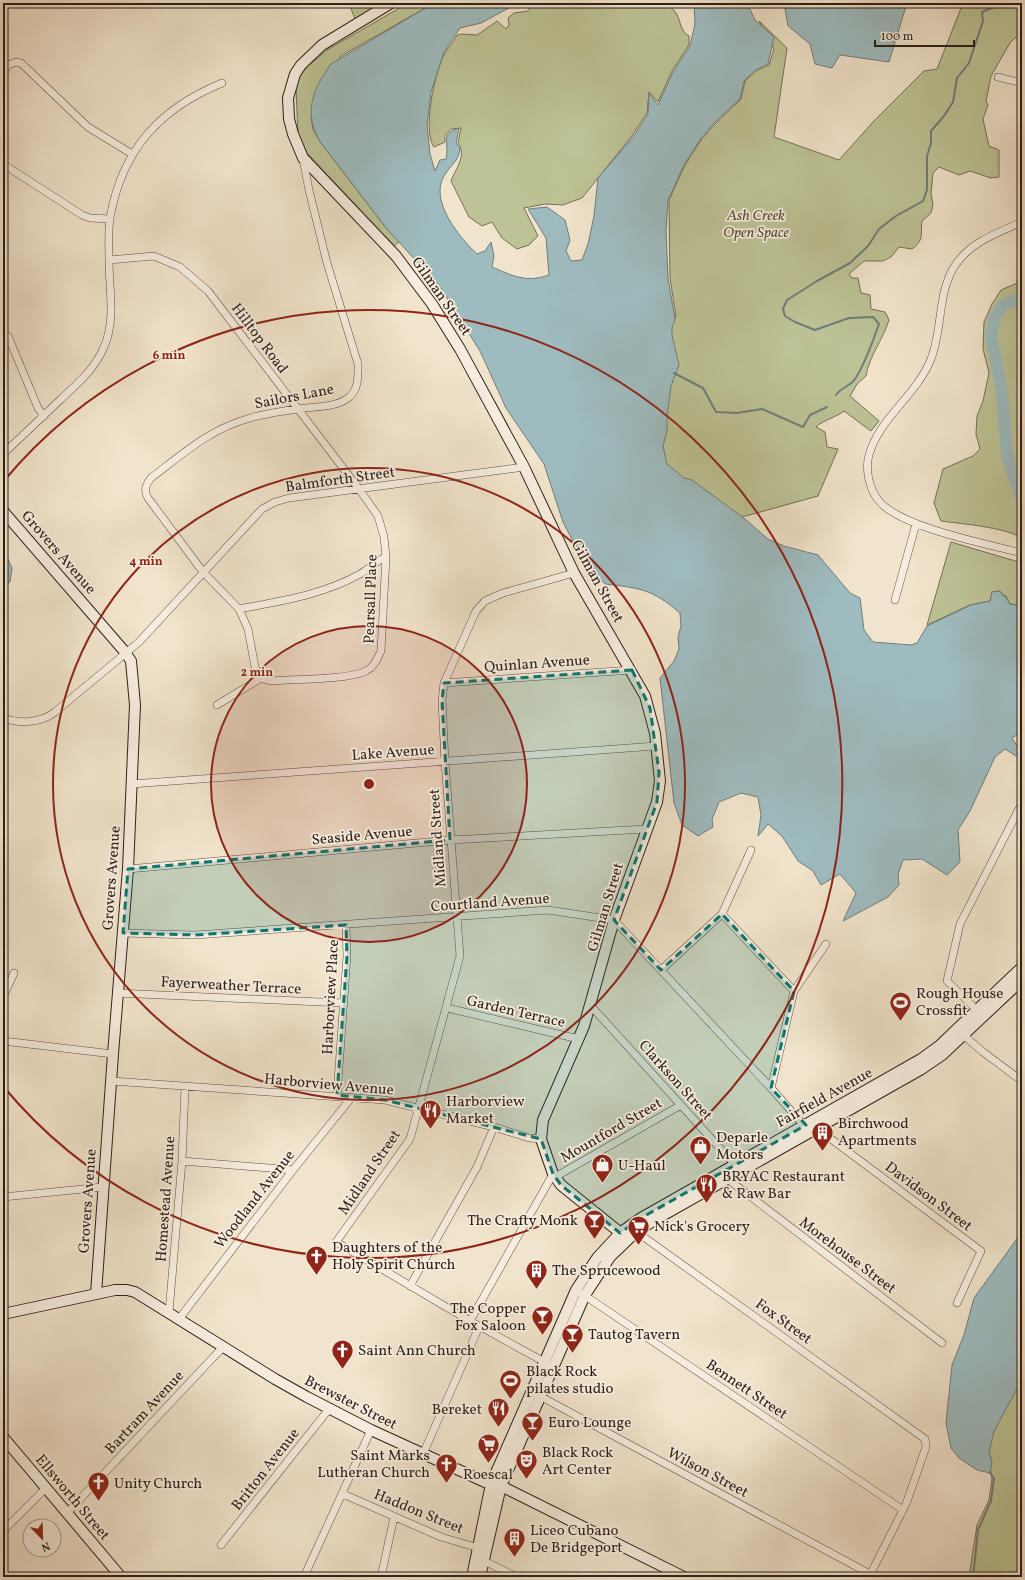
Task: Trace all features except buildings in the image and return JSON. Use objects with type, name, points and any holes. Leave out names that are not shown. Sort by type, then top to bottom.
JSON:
[{"type":"street","name":"Gilman Street","points":[[391,3],[322,44],[309,57],[295,74],[288,98],[288,110],[293,134],[303,158],[396,256],[432,304],[460,349],[524,467],[574,573],[632,670],[650,708],[656,746],[659,790],[657,802],[614,920],[591,1006],[579,1039],[545,1114],[541,1139],[554,1176],[566,1190],[629,1232]]},
{"type":"street","points":[[3,74],[8,65],[16,62],[20,63],[88,127],[132,154]]},
{"type":"street","points":[[998,77],[1022,83]]},
{"type":"street","points":[[3,454],[91,370],[104,347],[111,323],[109,260],[110,219],[116,192],[132,154],[162,118],[172,110],[198,93],[222,83]]},
{"type":"street","name":"Sailors Lane","points":[[203,572],[146,494],[146,484],[151,478],[211,433],[251,418],[298,409],[336,404],[349,398],[354,392],[358,381],[358,364],[327,263],[308,190],[303,158]]},
{"type":"street","points":[[3,164],[82,215],[90,218],[110,219]]},
{"type":"street","points":[[1022,222],[975,244],[956,264],[946,284],[939,336],[932,359],[917,385],[873,442],[868,457],[868,467],[873,492],[878,500],[891,512],[916,524],[1022,553]]},
{"type":"street","name":"Hilltop Road","points":[[109,260],[154,256],[180,266],[208,291],[360,489]]},
{"type":"street","points":[[8,336],[38,408],[44,416]]},
{"type":"street","name":"Balmforth Street","points":[[3,718],[19,722],[44,719],[51,716],[139,642],[262,509],[275,502],[289,498],[524,467]]},
{"type":"street","name":"Pearsall Place","points":[[261,678],[270,681],[348,676],[366,671],[376,663],[381,651],[386,557],[384,537],[378,516],[360,489]]},
{"type":"street","name":"Grovers Avenue","points":[[3,511],[126,652],[131,661],[134,682],[134,736],[128,869],[112,1054],[96,1294]]},
{"type":"street","points":[[895,600],[916,524]]},
{"type":"street","points":[[239,609],[301,597],[361,574],[386,557]]},
{"type":"street","points":[[203,572],[239,609],[248,629],[254,667],[261,678],[217,705]]},
{"type":"street","name":"Midland Street","points":[[410,1286],[336,1242],[410,1140],[460,956],[445,762],[442,701],[444,683],[476,611],[485,601],[503,593],[574,573]]},
{"type":"street","name":"Quinlan Avenue","points":[[444,683],[632,670]]},
{"type":"street","name":"Lake Avenue","points":[[131,784],[656,746]]},
{"type":"street","points":[[980,1013],[947,981],[960,924],[1022,803]]},
{"type":"street","name":"Seaside Avenue","points":[[128,869],[450,840],[646,829]]},
{"type":"street","points":[[661,970],[722,914],[752,850]]},
{"type":"street","name":"Courtland Avenue","points":[[123,934],[195,935],[548,910],[614,920]]},
{"type":"street","points":[[722,914],[794,991]]},
{"type":"street","points":[[614,920],[772,1088],[800,1121],[815,1130]]},
{"type":"street","name":"Harborview Place","points":[[337,1096],[347,956],[346,925]]},
{"type":"street","points":[[772,1088],[794,991],[826,944]]},
{"type":"street","name":"Fairfield Avenue","points":[[472,1577],[481,1554],[496,1485],[580,1293],[629,1232],[738,1168],[806,1125],[855,1102],[942,1055],[960,1032],[1022,968]]},
{"type":"street","points":[[3,997],[14,973]]},
{"type":"street","name":"Fairfield Avenue","points":[[980,1013],[1022,980]]},
{"type":"street","name":"Fayerweather Terrace","points":[[117,993],[343,1003]]},
{"type":"street","name":"Clarkson Street","points":[[591,1006],[738,1168]]},
{"type":"street","name":"Garden Terrace","points":[[447,1008],[579,1039]]},
{"type":"street","points":[[960,1032],[1022,1081]]},
{"type":"street","points":[[3,1041],[112,1054]]},
{"type":"street","name":"Harborview Avenue","points":[[111,1081],[385,1100],[494,1127],[529,1138],[541,1139]]},
{"type":"street","name":"Homestead Avenue","points":[[169,1312],[182,1161],[185,1087]]},
{"type":"street","name":"Woodland Avenue","points":[[178,1319],[293,1170],[352,1097]]},
{"type":"street","name":"Fairfield Avenue","points":[[738,1168],[815,1130],[855,1102]]},
{"type":"street","name":"Mountford Street","points":[[554,1176],[681,1105]]},
{"type":"street","points":[[494,1127],[477,1167],[410,1286],[470,1322],[549,1365]]},
{"type":"street","name":"Davidson Street","points":[[815,1130],[823,1133],[981,1251],[957,1303]]},
{"type":"street","points":[[182,1161],[293,1170]]},
{"type":"street","points":[[470,1322],[554,1176]]},
{"type":"street","name":"Morehouse Street","points":[[724,1176],[942,1343]]},
{"type":"street","points":[[3,1197],[103,1187]]},
{"type":"street","name":"Fox Street","points":[[629,1232],[923,1437],[926,1442],[926,1447],[903,1510]]},
{"type":"street","name":"Brewster Street","points":[[3,1314],[122,1289],[131,1290],[169,1312],[275,1379],[329,1409],[423,1454],[496,1485],[684,1577]]},
{"type":"street","name":"Bennett Street","points":[[580,1293],[903,1510]]},
{"type":"street","points":[[423,1454],[479,1327]]},
{"type":"street","name":"Bartram Avenue","points":[[67,1513],[223,1347]]},
{"type":"street","name":"Wilson Street","points":[[537,1394],[870,1576]]},
{"type":"street","name":"Britton Avenue","points":[[221,1545],[329,1409]]},
{"type":"street","points":[[304,1577],[371,1430]]},
{"type":"street","name":"Ellsworth Street","points":[[3,1436],[121,1577]]},
{"type":"street","points":[[3,1531],[46,1488]]},
{"type":"street","name":"Haddon Street","points":[[343,1494],[481,1554],[518,1577]]},
{"type":"street","points":[[870,1576],[903,1510]]},
{"type":"street","points":[[381,1577],[394,1517]]},
{"type":"street","name":"Fairfield Avenue","points":[[480,1577],[481,1554]]},
{"type":"highlighted area","points":[[632,670],[650,708],[659,772],[657,802],[614,920],[661,970],[722,914],[794,991],[771,1088],[806,1125],[641,1218],[620,1233],[561,1185],[553,1174],[541,1139],[385,1100],[337,1095],[347,956],[346,925],[195,935],[123,933],[128,869],[450,840],[442,701],[444,683]]},
{"type":"green space","points":[[349,3],[381,3],[355,19]]},
{"type":"green space","points":[[408,3],[434,3],[341,56],[311,117],[313,130],[321,143],[386,228],[400,241],[394,246],[307,153],[298,133],[296,89],[300,76],[308,66],[327,50]]},
{"type":"green space","points":[[533,3],[668,3],[678,16],[682,29],[689,36],[689,45],[672,71],[658,102],[649,92],[647,113],[631,137],[582,198],[563,205],[545,204],[524,208],[538,236],[529,245],[517,249],[502,238],[492,222],[482,226],[469,217],[451,181],[461,157],[458,143],[461,128],[451,129],[445,136],[445,142],[434,147],[429,128],[431,100],[437,73],[445,53],[457,35],[477,35],[497,21],[506,29],[509,25],[508,18],[514,13],[528,11]]},
{"type":"green space","name":"Ash Creek Open Space","points":[[963,3],[1022,3],[1022,31],[1010,43],[991,76],[986,101],[988,105],[983,119],[989,146],[999,150],[999,177],[991,178],[970,171],[959,175],[939,167],[933,173],[931,193],[933,205],[931,213],[922,221],[921,236],[916,246],[912,249],[899,247],[891,257],[883,261],[864,261],[849,274],[852,278],[858,278],[861,293],[870,295],[871,309],[885,312],[889,320],[870,362],[866,376],[857,384],[850,396],[879,421],[871,431],[844,411],[816,427],[825,432],[827,447],[838,449],[818,496],[735,519],[662,464],[660,448],[671,319],[676,317],[670,278],[669,200],[685,165],[701,140],[741,99],[745,81],[756,71],[769,65],[774,49],[759,21],[787,48],[774,137],[839,160],[873,122],[924,71],[937,69]]},
{"type":"green space","points":[[1022,281],[1022,538],[1005,531],[941,521],[934,503],[943,469],[973,456],[980,449],[976,434],[977,416],[983,401],[989,373],[983,349],[984,322],[992,304],[1001,290]]},
{"type":"green space","points":[[951,542],[1022,563],[1022,605],[1010,604],[1006,596],[1000,591],[992,592],[990,601],[970,605],[927,625]]},
{"type":"green space","points":[[1022,1316],[1022,1566],[1008,1577],[969,1577],[977,1525],[989,1500],[992,1479],[989,1461],[969,1394]]},
{"type":"water","points":[[434,3],[518,3],[481,23],[460,28],[444,52],[431,92],[427,125],[430,154],[435,171],[440,160],[446,159],[447,136],[449,133],[459,128],[456,143],[460,148],[458,157],[446,172],[440,186],[440,196],[443,207],[455,229],[477,254],[485,251],[491,242],[494,256],[492,267],[513,276],[526,278],[549,275],[546,238],[528,209],[547,207],[565,220],[570,240],[566,251],[571,261],[582,260],[588,244],[594,216],[598,178],[633,137],[648,114],[649,93],[658,105],[673,72],[690,46],[695,24],[694,3],[747,3],[755,20],[774,37],[768,64],[755,70],[744,81],[740,99],[713,124],[700,140],[684,165],[668,200],[666,231],[668,278],[675,319],[672,328],[672,335],[679,365],[671,386],[667,417],[667,431],[663,446],[667,464],[684,478],[692,480],[745,519],[768,539],[784,546],[818,555],[850,593],[860,598],[864,630],[873,642],[911,645],[917,643],[927,626],[971,605],[990,601],[992,592],[1000,591],[1010,604],[1022,606],[1022,732],[1012,738],[1021,752],[1016,756],[1005,749],[995,757],[970,811],[958,830],[960,862],[947,875],[922,859],[903,860],[898,874],[899,885],[888,897],[843,921],[856,893],[840,874],[821,885],[813,871],[798,861],[782,836],[768,824],[758,836],[761,815],[758,797],[741,793],[719,802],[712,819],[713,827],[698,836],[682,825],[674,803],[660,678],[674,661],[679,649],[678,637],[681,626],[680,613],[653,594],[628,587],[605,584],[580,555],[563,522],[544,464],[506,408],[480,351],[440,287],[386,228],[321,143],[315,132],[311,112],[312,102],[319,83],[331,64]]},
{"type":"water","points":[[784,3],[907,3],[889,62],[840,55],[832,68],[815,64],[810,44],[788,26]]},
{"type":"water","points":[[3,549],[12,568],[10,582],[3,586]]},
{"type":"water","points":[[1022,1232],[1022,1380],[994,1431],[989,1452],[992,1462],[990,1473],[977,1470],[959,1458],[951,1448],[946,1423],[952,1365],[964,1335],[974,1298]]},
{"type":"waterway","points":[[836,395],[851,383],[859,373],[879,324],[873,317],[849,318],[815,330],[795,322],[785,316],[783,309],[787,300],[850,263],[868,246],[879,229],[896,216],[923,201],[927,190],[927,156],[931,143],[931,131],[944,116],[953,102],[957,78],[969,63],[983,21],[982,12],[1004,3]]},
{"type":"waterway","points":[[1022,300],[1016,300],[1003,305],[994,319],[991,337],[1002,392],[1007,456],[1022,500]]},
{"type":"waterway","points":[[674,373],[703,388],[716,412],[737,413],[762,409],[803,427],[810,415],[827,407]]},
{"type":"waterway","points":[[973,1577],[978,1530],[991,1501],[994,1478],[990,1473]]},
{"type":"place","name":"Rough House Crossfit","points":[[901,1022]]},
{"type":"place","name":"Harborview Market","points":[[431,1130]]},
{"type":"place","name":"Birchwood Apartments","points":[[822,1152]]},
{"type":"place","name":"Deparle Motors","points":[[701,1166]]},
{"type":"place","name":"U-Haul","points":[[602,1184]]},
{"type":"place","name":"BRYAC Restaurant & Raw Bar","points":[[707,1204]]},
{"type":"place","name":"The Crafty Monk","points":[[594,1240]]},
{"type":"place","name":"Nick's Grocery","points":[[638,1246]]},
{"type":"place","name":"Daughters of the Holy Spirit Church","points":[[316,1276]]},
{"type":"place","name":"The Sprucewood","points":[[537,1290]]},
{"type":"place","name":"The Copper Fox Saloon","points":[[542,1336]]},
{"type":"place","name":"Tautog Tavern","points":[[572,1354]]},
{"type":"place","name":"Saint Ann Church","points":[[343,1370]]},
{"type":"place","name":"Black Rock pilates studio","points":[[511,1400]]},
{"type":"place","name":"Bereket","points":[[498,1428]]},
{"type":"place","name":"Euro Lounge","points":[[533,1442]]},
{"type":"place","name":"Roescal","points":[[488,1464]]},
{"type":"place","name":"Black Rock Art Center","points":[[527,1480]]},
{"type":"place","name":"Saint Marks Lutheran Church","points":[[446,1484]]},
{"type":"place","name":"Unity Church","points":[[99,1502]]},
{"type":"place","name":"Liceo Cubano De Bridgeport","points":[[514,1558]]}]
